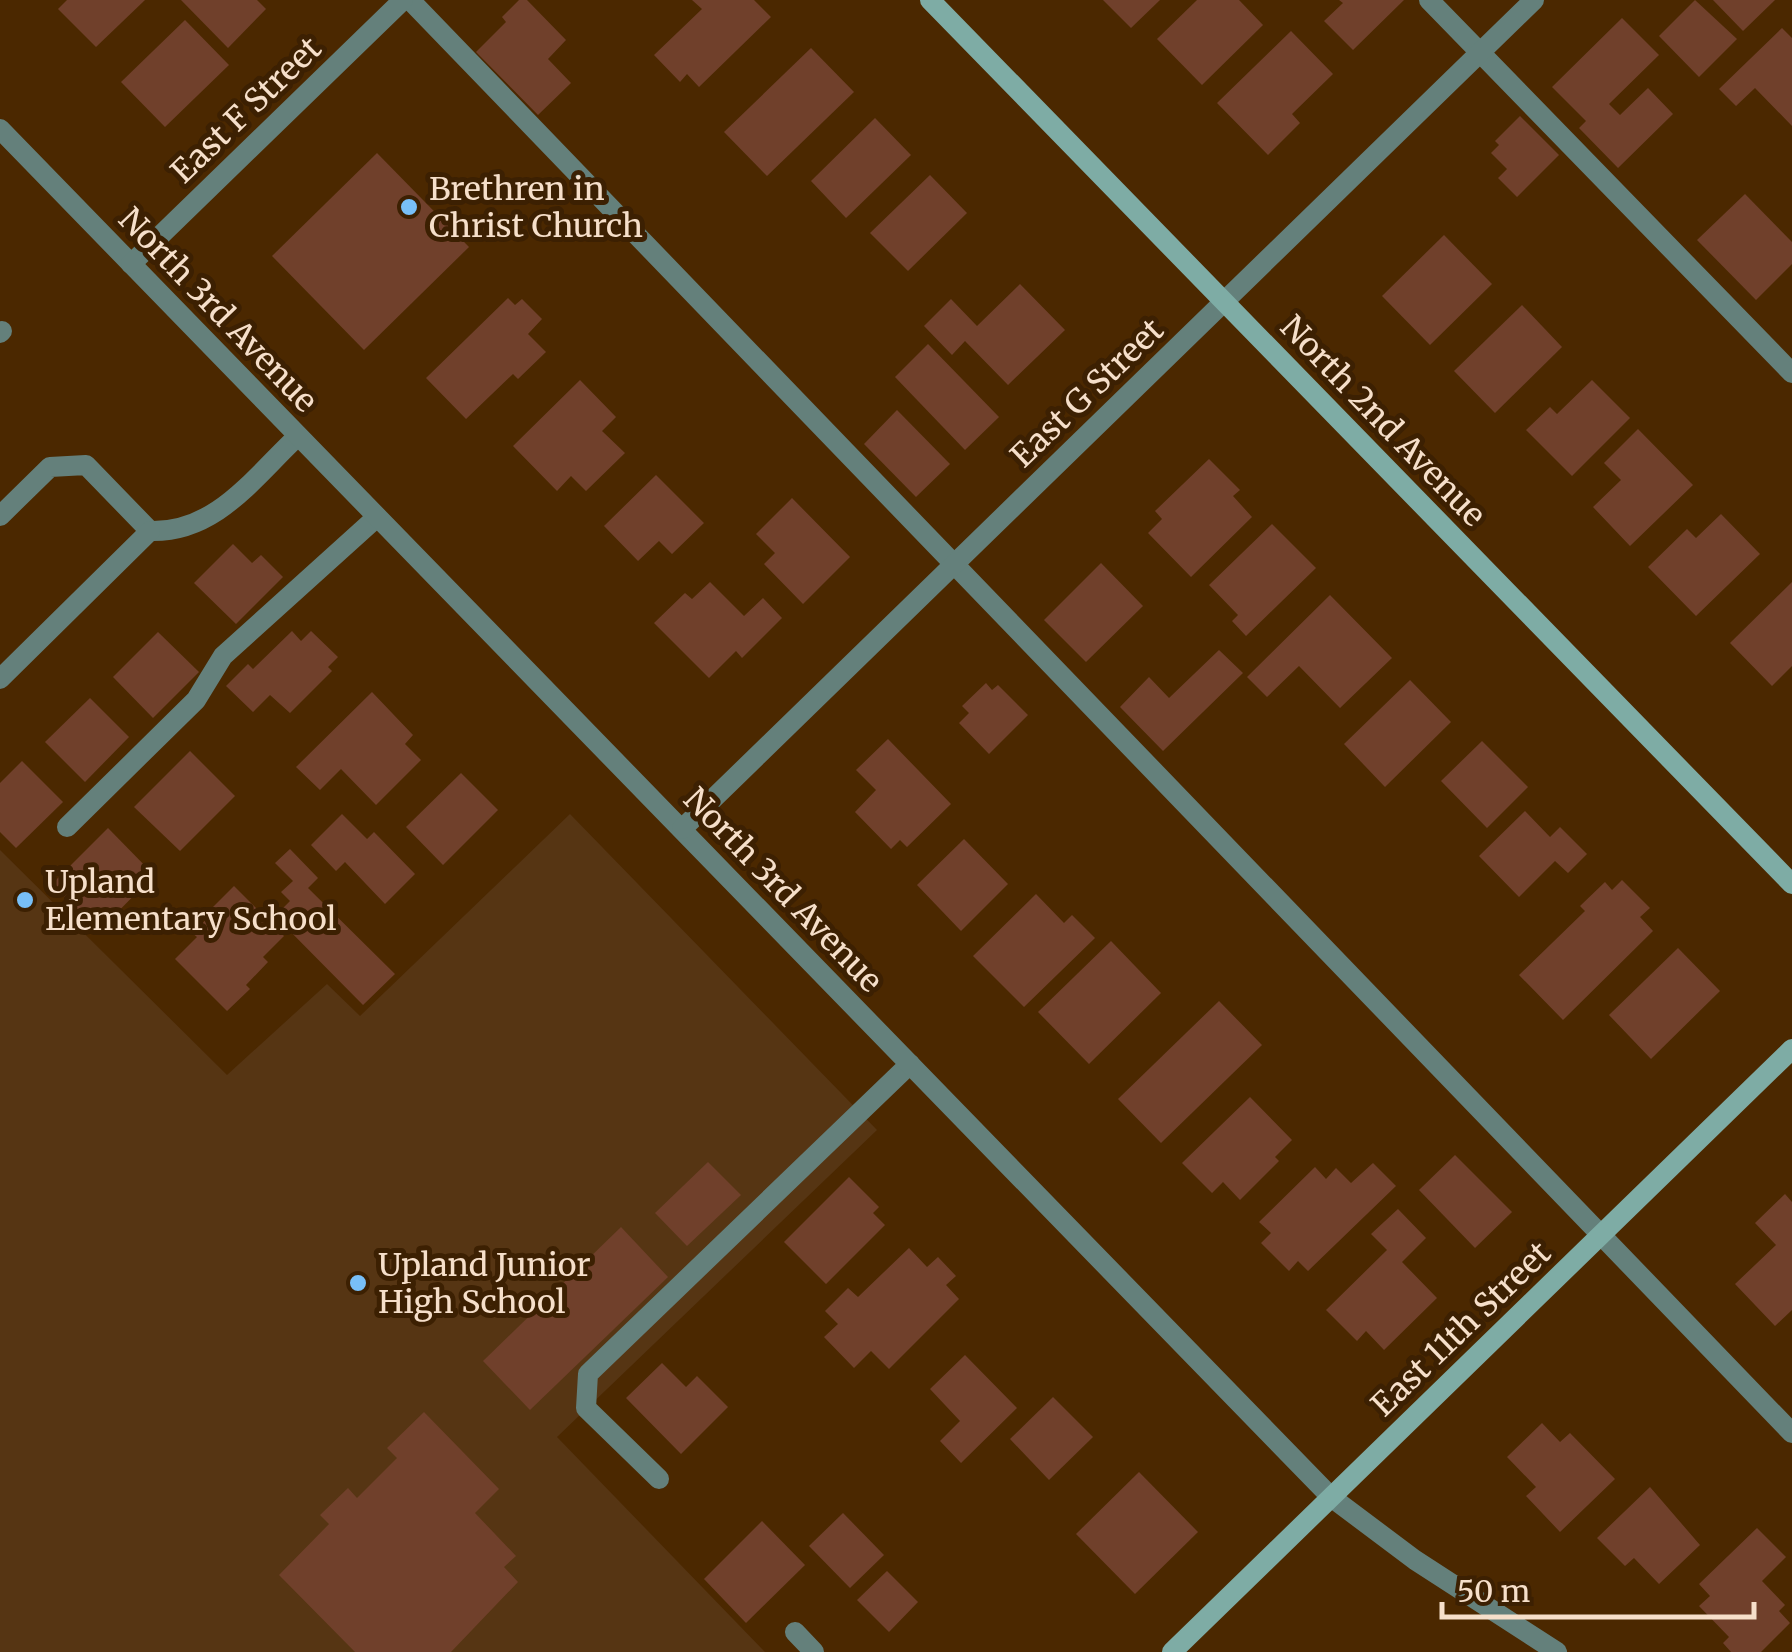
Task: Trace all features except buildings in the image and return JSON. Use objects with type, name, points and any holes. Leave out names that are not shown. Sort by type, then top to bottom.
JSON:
[{"type":"street","name":"East F Street","points":[[131,264],[406,0]]},
{"type":"street","points":[[406,0],[1792,1434]]},
{"type":"street","name":"North 2nd Avenue","points":[[930,0],[1792,884]]},
{"type":"street","points":[[1429,0],[1792,372]]},
{"type":"street","name":"East G Street","points":[[682,829],[1534,0]]},
{"type":"street","name":"North 3rd Avenue","points":[[0,129],[1331,1497],[1416,1560],[1557,1652]]},
{"type":"street","points":[[0,678],[150,530],[194,528],[218,511],[298,436]]},
{"type":"street","points":[[0,516],[50,467],[86,465],[150,530]]},
{"type":"street","points":[[67,826],[196,700],[223,656],[377,517]]},
{"type":"street","name":"East 11th Street","points":[[1172,1652],[1792,1048]]},
{"type":"street","points":[[659,1480],[586,1408],[588,1374],[910,1064]]},
{"type":"street","points":[[796,1632],[814,1652]]},
{"type":"shaded area","name":"Upland Junior High School","points":[[570,814],[877,1130],[557,1437],[765,1652],[0,1652],[0,850],[227,1075],[327,984],[360,1016]]},
{"type":"place","name":"Brethren in Christ Church","points":[[409,207]]},
{"type":"place","name":"Upland Elementary School","points":[[25,900]]},
{"type":"place","name":"Upland Junior High School","points":[[358,1283]]}]
